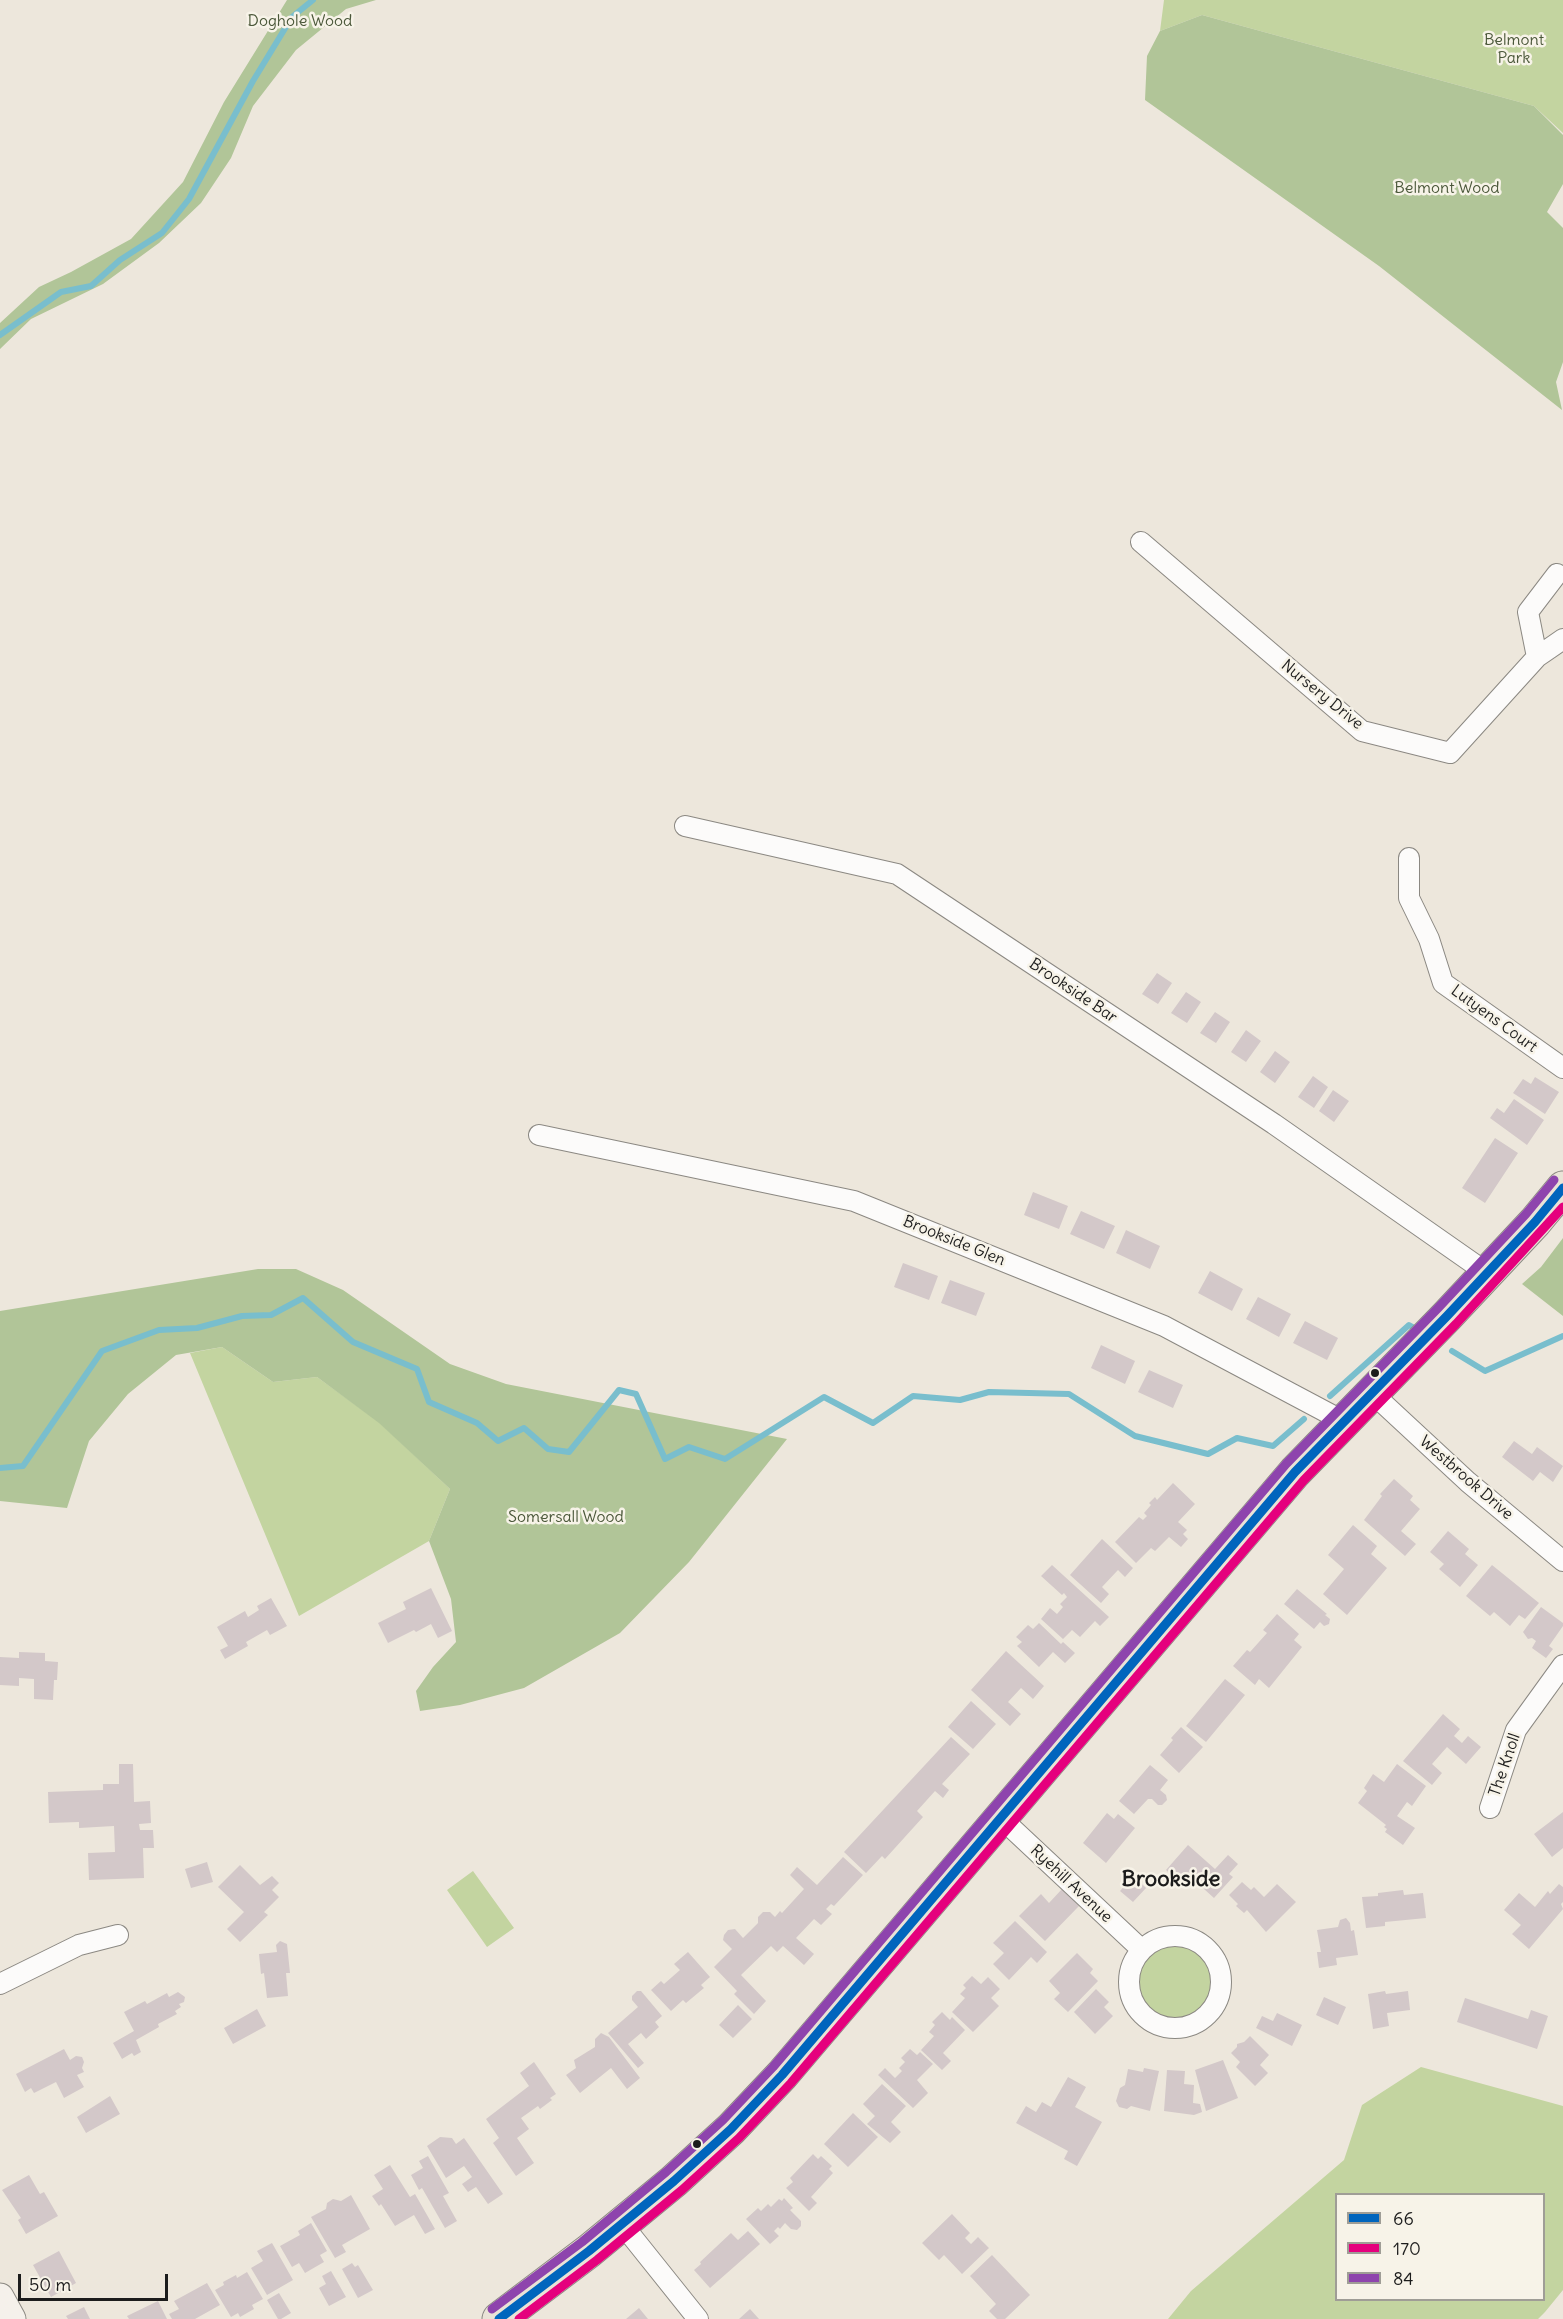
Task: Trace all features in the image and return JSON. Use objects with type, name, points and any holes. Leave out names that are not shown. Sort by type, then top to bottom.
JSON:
[{"type":"highway","points":[[499,2319],[674,2181],[731,2128],[782,2075],[1219,1559],[1343,1420],[1487,1273],[1563,1188]]},
{"type":"street","name":"Nursery Drive","points":[[1141,542],[1362,731],[1450,753],[1537,657],[1563,639]]},
{"type":"street","points":[[1537,657],[1528,612],[1557,574]]},
{"type":"street","name":"Brookside Bar","points":[[685,826],[897,874],[1274,1124],[1487,1273]]},
{"type":"street","name":"Lutyens Court","points":[[1409,858],[1409,898],[1430,939],[1443,982],[1563,1068]]},
{"type":"street","name":"Brookside Glen","points":[[539,1135],[854,1201],[1164,1326],[1343,1420]]},
{"type":"street","name":"Westbrook Drive","points":[[1371,1392],[1468,1482],[1563,1561]]},
{"type":"street","name":"The Knoll","points":[[1490,1808],[1516,1730],[1563,1665]]},
{"type":"street","name":"Ryehill Avenue","points":[[1001,1818],[1142,1950]]},
{"type":"street","points":[[0,1984],[79,1945],[118,1935]]},
{"type":"street","points":[[1168,1936],[1183,1937],[1197,1942],[1209,1951],[1217,1963],[1221,1978],[1220,1992],[1214,2006],[1205,2017],[1191,2025],[1176,2028],[1160,2026],[1146,2019],[1136,2007],[1130,1993],[1129,1977],[1133,1962],[1142,1950],[1168,1936]]},
{"type":"street","points":[[622,2224],[698,2319]]},
{"type":"street","points":[[0,2297],[12,2319]]},
{"type":"green space","name":"Doghole Wood","points":[[287,0],[376,0],[346,9],[296,50],[253,106],[231,158],[201,203],[159,243],[103,284],[31,319],[0,349],[0,323],[39,287],[131,239],[183,182],[224,102]]},
{"type":"green space","name":"Belmont Park","points":[[1164,0],[1563,0],[1563,133],[1534,106],[1202,15],[1160,31]]},
{"type":"green space","name":"Belmont Wood","points":[[1202,15],[1534,106],[1563,135],[1563,184],[1547,212],[1563,228],[1563,362],[1556,382],[1562,410],[1379,266],[1145,100],[1147,56],[1160,31]]},
{"type":"green space","points":[[1563,1238],[1563,1316],[1522,1284],[1541,1267]]},
{"type":"green space","name":"Somersall Wood","points":[[258,1269],[296,1269],[343,1290],[450,1364],[506,1384],[787,1439],[689,1562],[620,1633],[524,1688],[460,1705],[420,1711],[416,1691],[433,1667],[456,1642],[451,1599],[429,1541],[450,1489],[379,1423],[317,1377],[273,1382],[222,1347],[176,1355],[128,1394],[89,1441],[67,1508],[0,1501],[0,1311]]},
{"type":"green space","points":[[222,1347],[273,1382],[317,1377],[379,1422],[450,1489],[429,1541],[299,1616],[190,1353]]},
{"type":"green space","points":[[473,1871],[514,1928],[487,1947],[447,1890]]},
{"type":"green space","points":[[1175,1945],[1196,1951],[1206,1961],[1212,1982],[1206,2003],[1196,2013],[1175,2019],[1154,2013],[1144,2003],[1138,1982],[1144,1961],[1154,1951]]},
{"type":"green space","points":[[1421,2067],[1563,2106],[1563,2290],[1538,2319],[1168,2319],[1191,2291],[1344,2160],[1362,2105]]},
{"type":"building","points":[[1157,973],[1172,983],[1158,1004],[1142,994]]},
{"type":"building","points":[[1186,992],[1201,1002],[1187,1023],[1171,1013]]},
{"type":"building","points":[[1215,1012],[1230,1022],[1216,1043],[1200,1033]]},
{"type":"building","points":[[1246,1030],[1261,1041],[1246,1062],[1231,1052]]},
{"type":"building","points":[[1275,1051],[1290,1062],[1275,1083],[1260,1072]]},
{"type":"building","points":[[1313,1076],[1328,1087],[1314,1108],[1298,1097]]},
{"type":"building","points":[[1535,1077],[1559,1092],[1545,1114],[1513,1093],[1523,1079],[1531,1084]]},
{"type":"building","points":[[1333,1090],[1349,1101],[1334,1122],[1319,1111]]},
{"type":"building","points":[[1514,1099],[1544,1120],[1527,1145],[1490,1118],[1497,1108],[1504,1113]]},
{"type":"building","points":[[1495,1138],[1518,1153],[1485,1203],[1462,1188]]},
{"type":"building","points":[[1033,1192],[1068,1206],[1059,1229],[1024,1215]]},
{"type":"building","points":[[1081,1211],[1115,1226],[1104,1249],[1070,1234]]},
{"type":"building","points":[[1126,1230],[1160,1246],[1150,1269],[1116,1253]]},
{"type":"building","points":[[903,1263],[938,1276],[929,1300],[894,1287]]},
{"type":"building","points":[[1210,1271],[1243,1289],[1232,1311],[1198,1293]]},
{"type":"building","points":[[950,1280],[985,1293],[976,1316],[941,1303]]},
{"type":"building","points":[[1258,1297],[1291,1314],[1279,1337],[1246,1319]]},
{"type":"building","points":[[1305,1321],[1338,1338],[1327,1360],[1293,1343]]},
{"type":"building","points":[[1101,1345],[1135,1361],[1125,1384],[1091,1368]]},
{"type":"building","points":[[1149,1370],[1183,1385],[1173,1408],[1138,1392]]},
{"type":"building","points":[[1514,1441],[1532,1454],[1537,1447],[1563,1466],[1553,1482],[1540,1472],[1533,1481],[1502,1457]]},
{"type":"building","points":[[1394,1479],[1413,1496],[1410,1500],[1420,1509],[1401,1531],[1416,1544],[1405,1556],[1364,1520],[1382,1496],[1380,1494]]},
{"type":"building","points":[[1173,1483],[1195,1504],[1178,1522],[1187,1530],[1183,1534],[1188,1539],[1181,1547],[1169,1537],[1155,1551],[1151,1548],[1136,1563],[1115,1542],[1139,1517],[1143,1520],[1147,1516],[1144,1513],[1151,1505],[1149,1503],[1155,1497],[1157,1500]]},
{"type":"building","points":[[1353,1525],[1377,1546],[1371,1554],[1387,1568],[1347,1615],[1323,1594],[1344,1569],[1328,1555]]},
{"type":"building","points":[[1448,1531],[1469,1549],[1465,1554],[1478,1565],[1460,1587],[1439,1569],[1444,1564],[1430,1552]]},
{"type":"building","points":[[1102,1539],[1133,1568],[1125,1577],[1118,1570],[1102,1587],[1109,1594],[1101,1603],[1070,1575]]},
{"type":"building","points":[[1052,1565],[1109,1617],[1100,1626],[1095,1621],[1080,1637],[1072,1630],[1063,1639],[1041,1619],[1050,1608],[1057,1614],[1063,1607],[1060,1604],[1067,1597],[1041,1576]]},
{"type":"building","points":[[1492,1565],[1539,1603],[1525,1619],[1519,1615],[1510,1626],[1494,1612],[1490,1616],[1466,1596]]},
{"type":"building","points":[[431,1588],[452,1631],[438,1638],[431,1624],[388,1643],[378,1623],[406,1609],[403,1602]]},
{"type":"building","points":[[1297,1589],[1327,1614],[1325,1615],[1330,1619],[1329,1624],[1324,1626],[1320,1622],[1314,1629],[1284,1604]]},
{"type":"building","points":[[271,1598],[287,1626],[270,1635],[267,1630],[246,1642],[248,1646],[225,1659],[220,1650],[228,1646],[217,1627],[245,1611],[248,1617],[259,1610],[257,1606]]},
{"type":"building","points":[[1541,1607],[1563,1623],[1549,1646],[1553,1649],[1546,1658],[1532,1648],[1536,1641],[1532,1638],[1528,1639],[1523,1632]]},
{"type":"building","points":[[1277,1614],[1299,1634],[1294,1640],[1302,1647],[1269,1688],[1259,1679],[1255,1685],[1233,1666],[1267,1633],[1263,1630]]},
{"type":"building","points":[[1039,1623],[1061,1644],[1063,1642],[1075,1653],[1065,1663],[1053,1652],[1039,1667],[1017,1646],[1022,1642],[1016,1637],[1028,1625],[1033,1629]]},
{"type":"building","points":[[1006,1651],[1044,1686],[1033,1699],[1021,1688],[1008,1702],[1021,1714],[1010,1726],[971,1690]]},
{"type":"building","points":[[19,1652],[45,1653],[45,1661],[58,1662],[53,1700],[34,1699],[34,1679],[19,1678],[19,1686],[0,1685],[0,1657],[19,1658]]},
{"type":"building","points":[[1225,1679],[1245,1695],[1206,1742],[1186,1726]]},
{"type":"building","points":[[971,1701],[996,1724],[973,1749],[948,1727]]},
{"type":"building","points":[[1443,1714],[1460,1729],[1454,1736],[1462,1743],[1468,1736],[1481,1747],[1466,1764],[1447,1747],[1432,1764],[1442,1773],[1432,1785],[1403,1761]]},
{"type":"building","points":[[1181,1727],[1203,1747],[1179,1773],[1160,1755]]},
{"type":"building","points":[[951,1737],[970,1754],[942,1784],[949,1790],[943,1798],[935,1791],[917,1811],[923,1817],[885,1859],[882,1856],[866,1873],[844,1852]]},
{"type":"building","points":[[119,1764],[133,1764],[134,1802],[150,1801],[151,1823],[139,1824],[140,1830],[153,1830],[154,1848],[143,1848],[144,1878],[89,1880],[88,1853],[115,1852],[114,1826],[79,1828],[79,1822],[49,1823],[48,1792],[103,1790],[103,1784],[119,1784]]},
{"type":"building","points":[[1397,1764],[1426,1786],[1412,1806],[1407,1802],[1397,1816],[1415,1828],[1403,1845],[1385,1832],[1386,1825],[1358,1803],[1367,1791],[1364,1788],[1373,1774],[1384,1782]]},
{"type":"building","points":[[1150,1765],[1168,1780],[1160,1790],[1166,1795],[1167,1800],[1162,1805],[1158,1805],[1152,1799],[1148,1799],[1134,1814],[1119,1801]]},
{"type":"building","points":[[1563,1812],[1563,1848],[1552,1857],[1534,1834]]},
{"type":"building","points":[[1107,1813],[1114,1819],[1118,1814],[1135,1828],[1106,1863],[1083,1843]]},
{"type":"building","points":[[1188,1845],[1215,1869],[1228,1855],[1238,1864],[1229,1874],[1233,1877],[1214,1898],[1185,1872],[1177,1880],[1166,1870]]},
{"type":"building","points":[[843,1857],[863,1875],[834,1906],[831,1904],[826,1909],[832,1914],[821,1925],[814,1919],[796,1938],[814,1954],[804,1965],[783,1946],[777,1952],[771,1946],[741,1975],[766,2001],[754,2014],[734,1994],[737,1991],[714,1967],[732,1949],[723,1940],[724,1935],[728,1930],[735,1929],[743,1938],[758,1923],[758,1917],[763,1912],[770,1912],[775,1917],[780,1911],[782,1913],[804,1889],[790,1875],[797,1867],[817,1885]]},
{"type":"building","points":[[207,1862],[213,1882],[191,1888],[185,1869]]},
{"type":"building","points":[[240,1865],[260,1885],[272,1876],[279,1883],[272,1890],[279,1897],[264,1912],[268,1915],[240,1942],[227,1929],[244,1912],[218,1887]]},
{"type":"building","points":[[1134,1876],[1146,1888],[1133,1902],[1120,1891]]},
{"type":"building","points":[[1242,1882],[1251,1890],[1254,1887],[1264,1897],[1277,1884],[1296,1902],[1266,1932],[1247,1910],[1244,1913],[1236,1906],[1238,1904],[1229,1895]]},
{"type":"building","points":[[1559,1884],[1563,1887],[1561,1904],[1563,1909],[1529,1949],[1512,1934],[1521,1925],[1504,1910],[1519,1893],[1535,1907],[1548,1891],[1550,1894]]},
{"type":"building","points":[[1062,1889],[1079,1906],[1045,1941],[1019,1916],[1041,1894],[1049,1903]]},
{"type":"building","points":[[1403,1890],[1404,1895],[1423,1893],[1426,1918],[1385,1922],[1385,1926],[1366,1928],[1362,1897]]},
{"type":"building","points":[[1346,1918],[1350,1923],[1351,1931],[1354,1930],[1358,1955],[1336,1958],[1337,1965],[1319,1968],[1317,1952],[1321,1952],[1317,1930],[1338,1927],[1340,1920]]},
{"type":"building","points":[[1015,1921],[1047,1952],[1037,1963],[1031,1957],[1009,1980],[993,1964],[1004,1953],[993,1943]]},
{"type":"building","points":[[280,1941],[287,1944],[290,1973],[286,1973],[288,1996],[267,1998],[259,1954],[277,1952],[276,1945]]},
{"type":"building","points":[[688,1952],[710,1977],[701,1985],[704,1988],[686,2003],[683,2000],[671,2011],[651,1990],[661,1981],[664,1984],[680,1970],[674,1964]]},
{"type":"building","points":[[1077,1953],[1093,1969],[1090,1973],[1098,1981],[1068,2012],[1054,1999],[1060,1993],[1049,1981]]},
{"type":"building","points":[[972,1976],[981,1984],[988,1977],[1000,1989],[991,1998],[999,2006],[973,2032],[952,2012],[965,1998],[960,1994],[966,1988],[963,1985]]},
{"type":"building","points":[[1096,1989],[1109,2002],[1104,2007],[1113,2016],[1095,2034],[1074,2012]]},
{"type":"building","points":[[637,1991],[641,1991],[662,2016],[655,2022],[659,2027],[646,2039],[641,2033],[628,2044],[644,2063],[638,2068],[608,2033],[638,2007],[632,2000],[632,1996]]},
{"type":"building","points":[[1385,1991],[1386,1994],[1408,1991],[1410,2010],[1387,2013],[1389,2026],[1373,2029],[1368,1994]]},
{"type":"building","points":[[178,1992],[185,1997],[184,2002],[179,2004],[181,2007],[175,2011],[177,2014],[136,2040],[141,2052],[134,2056],[132,2053],[122,2059],[113,2043],[134,2031],[124,2012],[145,2001],[147,2004],[167,1993],[169,1997]]},
{"type":"building","points":[[1324,1997],[1346,2007],[1338,2025],[1316,2015]]},
{"type":"building","points":[[1465,1998],[1528,2019],[1531,2010],[1548,2016],[1537,2049],[1457,2022]]},
{"type":"building","points":[[738,2005],[752,2019],[733,2038],[719,2025]]},
{"type":"building","points":[[257,2009],[266,2026],[233,2044],[224,2028]]},
{"type":"building","points":[[942,2012],[950,2020],[952,2017],[965,2030],[943,2053],[951,2061],[942,2070],[921,2050],[934,2036],[929,2032],[935,2025],[932,2022]]},
{"type":"building","points":[[1277,2013],[1302,2025],[1292,2046],[1256,2028],[1262,2016],[1273,2021]]},
{"type":"building","points":[[601,2033],[609,2037],[640,2078],[627,2089],[611,2068],[580,2093],[566,2075],[576,2068],[574,2060],[595,2047],[595,2039]]},
{"type":"building","points":[[1250,2036],[1269,2055],[1260,2065],[1268,2073],[1255,2086],[1236,2067],[1240,2062],[1231,2053],[1237,2044],[1244,2042]]},
{"type":"building","points":[[64,2049],[70,2060],[76,2056],[82,2057],[84,2072],[77,2075],[84,2087],[64,2098],[56,2082],[34,2093],[31,2088],[25,2092],[16,2074]]},
{"type":"building","points":[[910,2049],[917,2055],[920,2052],[933,2064],[917,2080],[928,2093],[913,2108],[878,2075],[885,2068],[895,2078],[902,2071],[899,2068],[905,2062],[901,2058]]},
{"type":"building","points":[[1223,2060],[1238,2098],[1206,2111],[1195,2070]]},
{"type":"building","points":[[534,2062],[556,2094],[540,2109],[538,2106],[521,2118],[529,2129],[517,2138],[534,2163],[516,2176],[493,2143],[499,2138],[486,2119],[529,2086],[520,2073]]},
{"type":"building","points":[[1144,2068],[1159,2071],[1150,2111],[1131,2106],[1127,2109],[1119,2107],[1116,2101],[1120,2088],[1125,2085],[1128,2069],[1143,2072]]},
{"type":"building","points":[[1167,2070],[1185,2071],[1184,2084],[1194,2085],[1193,2103],[1200,2104],[1202,2112],[1194,2115],[1164,2111]]},
{"type":"building","points":[[1068,2077],[1086,2087],[1075,2107],[1102,2122],[1077,2166],[1064,2159],[1068,2151],[1016,2123],[1026,2106],[1036,2112],[1042,2102],[1051,2107]]},
{"type":"building","points":[[882,2084],[906,2106],[891,2122],[901,2132],[890,2143],[867,2124],[875,2116],[863,2104]]},
{"type":"building","points":[[110,2096],[120,2114],[86,2133],[77,2117]]},
{"type":"building","points":[[853,2113],[878,2137],[848,2167],[824,2144]]},
{"type":"building","points":[[440,2137],[452,2138],[456,2144],[464,2138],[503,2194],[488,2204],[476,2187],[468,2192],[462,2184],[472,2177],[464,2166],[446,2178],[427,2146]]},
{"type":"building","points":[[813,2154],[818,2159],[821,2156],[832,2166],[829,2169],[833,2173],[811,2197],[817,2203],[809,2211],[786,2188],[793,2182],[790,2178]]},
{"type":"building","points":[[428,2156],[449,2193],[443,2196],[457,2221],[445,2228],[422,2188],[419,2190],[411,2175],[423,2168],[419,2161]]},
{"type":"building","points":[[390,2165],[410,2197],[415,2194],[435,2229],[425,2234],[414,2215],[395,2226],[381,2204],[379,2206],[372,2196],[383,2189],[374,2175]]},
{"type":"building","points":[[29,2175],[40,2194],[44,2192],[58,2216],[26,2234],[18,2220],[21,2218],[2,2190]]},
{"type":"building","points":[[351,2195],[370,2229],[342,2245],[346,2252],[335,2258],[311,2217],[326,2209],[327,2203],[333,2199],[341,2201]]},
{"type":"building","points":[[784,2198],[793,2208],[790,2210],[801,2221],[801,2226],[797,2230],[791,2229],[785,2223],[780,2229],[778,2227],[774,2231],[779,2236],[770,2244],[746,2219],[758,2208],[761,2211],[768,2204],[771,2207],[779,2199],[782,2201]]},
{"type":"building","points":[[952,2214],[970,2233],[965,2238],[971,2244],[978,2237],[989,2248],[962,2274],[944,2255],[939,2260],[922,2243]]},
{"type":"building","points":[[311,2223],[327,2251],[320,2255],[324,2262],[305,2273],[299,2263],[292,2267],[280,2246],[300,2235],[298,2231]]},
{"type":"building","points":[[748,2231],[760,2244],[710,2288],[694,2270],[731,2233],[738,2240]]},
{"type":"building","points":[[272,2243],[293,2280],[267,2295],[251,2268],[263,2261],[257,2251]]},
{"type":"building","points":[[59,2251],[76,2283],[51,2297],[33,2265]]},
{"type":"building","points":[[992,2255],[1030,2295],[1005,2319],[997,2319],[989,2311],[996,2304],[970,2276]]},
{"type":"building","points":[[352,2263],[355,2267],[358,2265],[373,2290],[358,2298],[342,2269]]},
{"type":"building","points":[[331,2271],[346,2297],[329,2306],[319,2288],[326,2284],[322,2276]]},
{"type":"building","points":[[247,2272],[263,2299],[252,2305],[254,2309],[240,2317],[238,2313],[231,2317],[215,2290],[224,2285],[223,2282]]},
{"type":"building","points":[[207,2283],[220,2305],[195,2319],[172,2319],[169,2314],[179,2309],[174,2301]]},
{"type":"building","points":[[279,2293],[291,2313],[281,2319],[278,2319],[267,2300]]},
{"type":"building","points":[[158,2301],[167,2319],[129,2319],[127,2316]]},
{"type":"building","points":[[84,2307],[90,2319],[68,2319],[66,2316]]},
{"type":"building","points":[[639,2308],[648,2319],[626,2319]]},
{"type":"building","points":[[750,2309],[759,2319],[739,2319]]},
{"type":"waterway","points":[[0,335],[61,292],[91,286],[120,260],[162,233],[189,199],[253,81],[292,17],[313,0]]},
{"type":"waterway","points":[[0,1468],[23,1466],[102,1351],[159,1330],[197,1328],[242,1316],[271,1315],[303,1298],[353,1342],[417,1369],[429,1402],[477,1423],[498,1441],[524,1428],[548,1449],[569,1452],[619,1390],[636,1394],[665,1459],[689,1447],[725,1459],[824,1397],[873,1423],[913,1396],[960,1400],[989,1392],[1069,1394],[1135,1436],[1208,1454],[1237,1438],[1273,1446],[1304,1419]]},
{"type":"waterway","points":[[1330,1396],[1409,1325],[1418,1330]]},
{"type":"waterway","points":[[1452,1351],[1485,1371],[1563,1336]]},
{"type":"transit line","name":"84","points":[[492,2309],[582,2242],[666,2172],[723,2120],[773,2067],[1286,1464],[1438,1308],[1526,1214],[1554,1180]]},
{"type":"transit line","name":"66","points":[[499,2319],[589,2251],[674,2181],[731,2129],[782,2075],[1295,1472],[1447,1316],[1535,1222],[1563,1188]]},
{"type":"transit line","name":"170","points":[[519,2319],[597,2260],[682,2190],[739,2138],[791,2083],[1304,1480],[1456,1324],[1563,1207]]},
{"type":"district","name":"Brookside","points":[[1171,1880]]}]
